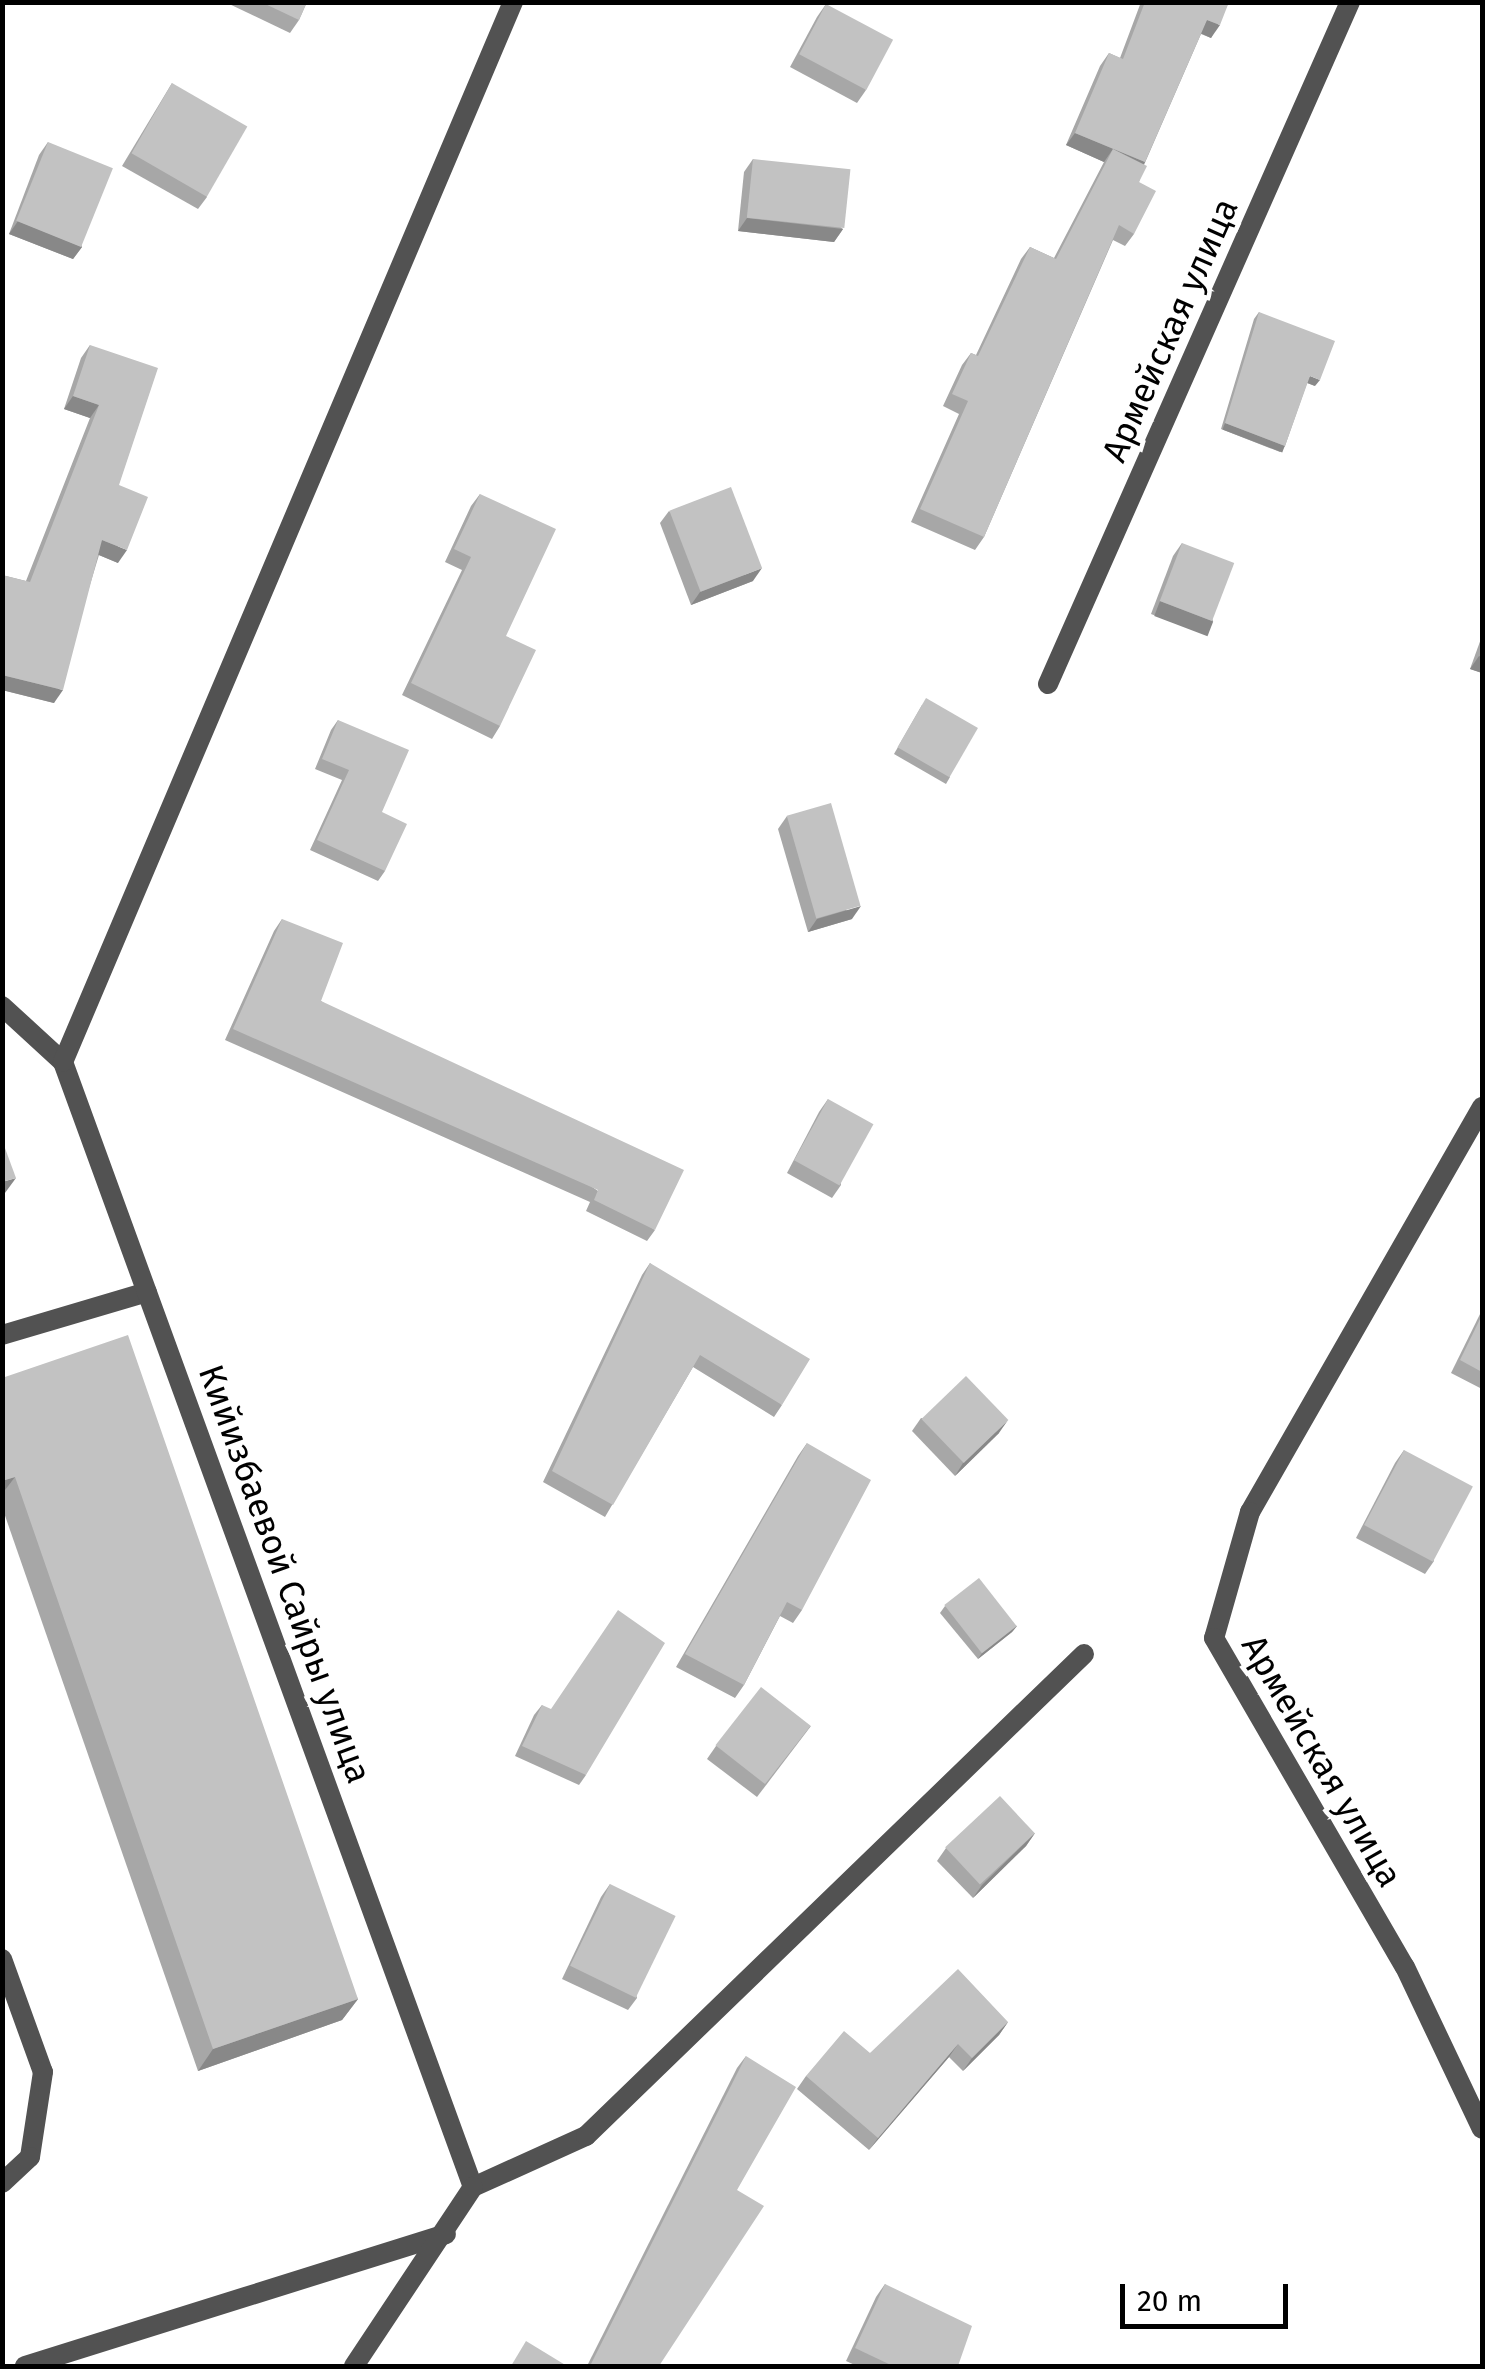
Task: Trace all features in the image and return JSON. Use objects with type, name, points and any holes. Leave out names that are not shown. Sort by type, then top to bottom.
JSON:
[{"type":"street","points":[[63,1062],[513,2]]},
{"type":"street","name":"Армейская улица","points":[[1048,684],[1350,2]]},
{"type":"street","name":"Кийизбаевой Сайры улица","points":[[2,1006],[63,1062],[473,2187]]},
{"type":"street","name":"Армейская улица","points":[[1482,1107],[1250,1512],[1214,1638],[1405,1967],[1482,2129]]},
{"type":"street","points":[[2,1334],[147,1292]]},
{"type":"street","points":[[354,2366],[446,2234],[473,2187],[586,2136],[1084,1654]]},
{"type":"street","points":[[2,1960],[42,2072],[30,2158],[2,2182]]},
{"type":"street","points":[[25,2366],[446,2234]]},
{"type":"building","points":[[261,2],[307,2],[299,20]]},
{"type":"building","points":[[1145,2],[1229,2],[1220,25],[1207,20],[1145,162],[1075,133],[1109,53],[1123,59]]},
{"type":"building","points":[[826,4],[893,40],[866,90],[799,54]]},
{"type":"building","points":[[172,83],[247,126],[207,197],[132,153]]},
{"type":"building","points":[[48,142],[113,168],[81,247],[16,221]]},
{"type":"building","points":[[1113,149],[1147,166],[1139,182],[1156,191],[1134,234],[1119,225],[984,537],[920,509],[968,401],[952,394],[971,353],[978,356],[1030,247],[1056,259]]},
{"type":"building","points":[[753,159],[850,169],[844,228],[747,218]]},
{"type":"building","points":[[1259,312],[1335,341],[1320,380],[1310,376],[1285,446],[1225,423]]},
{"type":"building","points":[[90,345],[158,368],[119,485],[148,497],[127,550],[102,540],[63,690],[2,675],[2,575],[30,582],[99,405],[73,396]]},
{"type":"building","points":[[731,487],[762,568],[701,592],[669,511]]},
{"type":"building","points":[[480,494],[556,529],[506,636],[536,650],[500,726],[411,683],[471,557],[454,549]]},
{"type":"building","points":[[1182,543],[1234,563],[1212,621],[1160,601]]},
{"type":"building","points":[[926,698],[978,728],[949,777],[898,747]]},
{"type":"building","points":[[338,720],[409,750],[382,812],[407,824],[385,871],[317,840],[349,770],[322,759]]},
{"type":"building","points":[[831,803],[860,906],[816,919],[787,816]]},
{"type":"building","points":[[282,919],[343,943],[321,1001],[684,1170],[655,1230],[594,1200],[598,1190],[233,1029]]},
{"type":"building","points":[[828,1099],[873,1124],[840,1185],[794,1160]]},
{"type":"building","points":[[2,1140],[16,1178],[2,1182]]},
{"type":"building","points":[[650,1263],[810,1359],[782,1405],[700,1355],[613,1505],[552,1471]]},
{"type":"building","points":[[1482,1315],[1482,1372],[1460,1360]]},
{"type":"building","points":[[128,1335],[358,1999],[213,2049],[15,1477],[2,1481],[2,1378]]},
{"type":"building","points":[[966,1376],[1008,1420],[964,1463],[921,1419]]},
{"type":"building","points":[[807,1443],[871,1480],[802,1610],[787,1602],[744,1685],[685,1654]]},
{"type":"building","points":[[1404,1450],[1473,1487],[1433,1562],[1364,1525]]},
{"type":"building","points":[[979,1578],[1017,1626],[982,1653],[944,1605]]},
{"type":"building","points":[[618,1610],[665,1643],[586,1775],[522,1746],[542,1705],[551,1709]]},
{"type":"building","points":[[761,1687],[811,1726],[765,1784],[715,1745]]},
{"type":"building","points":[[1000,1796],[1035,1833],[980,1884],[945,1847]]},
{"type":"building","points":[[610,1884],[676,1916],[636,1998],[570,1966]]},
{"type":"building","points":[[958,1969],[1008,2022],[972,2058],[958,2044],[878,2138],[806,2076],[844,2031],[870,2053]]},
{"type":"building","points":[[746,2056],[796,2087],[737,2190],[764,2206],[659,2366],[590,2366]]},
{"type":"building","points":[[885,2284],[972,2326],[958,2366],[893,2366],[855,2348]]},
{"type":"building","points":[[526,2341],[567,2366],[511,2366]]}]
